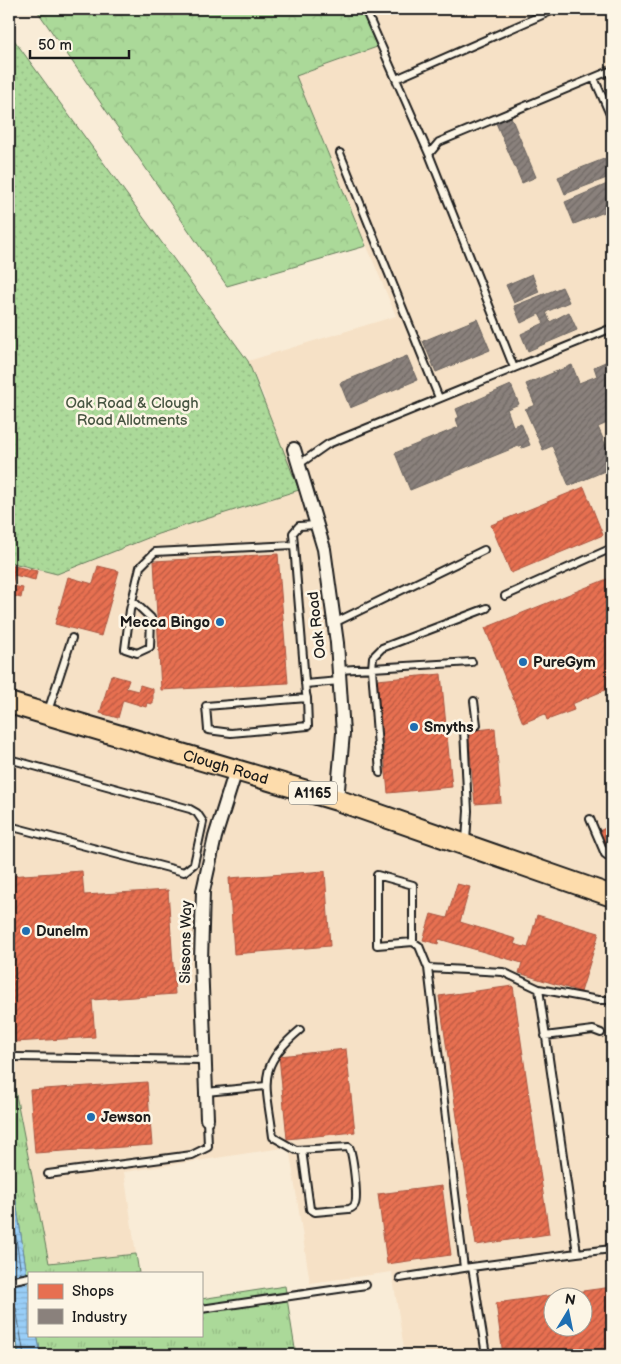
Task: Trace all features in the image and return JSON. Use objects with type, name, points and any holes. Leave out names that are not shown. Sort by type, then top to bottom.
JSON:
[{"type":"main road","name":"Clough Road","points":[[9,703],[337,800],[612,896]]},
{"type":"street","name":"Oak Road","points":[[294,449],[324,549],[334,622],[343,733],[337,800]]},
{"type":"street","name":"Sissons Way","points":[[206,1119],[201,961],[203,891],[212,848],[236,770]]},
{"type":"lane","points":[[365,9],[429,154],[514,368]]},
{"type":"lane","points":[[396,79],[556,9]]},
{"type":"lane","points":[[429,154],[439,142],[612,70]]},
{"type":"lane","points":[[594,78],[612,119]]},
{"type":"lane","points":[[340,153],[439,398]]},
{"type":"lane","points":[[298,465],[328,444],[612,328]]},
{"type":"lane","points":[[306,698],[206,706],[208,730],[231,733],[308,726],[306,698],[305,684],[294,545],[292,533],[299,526],[316,524]]},
{"type":"lane","points":[[132,600],[151,618],[150,647],[137,653],[125,649],[132,600],[140,567],[155,552],[294,545]]},
{"type":"lane","points":[[505,596],[612,548]]},
{"type":"lane","points":[[334,622],[484,550]]},
{"type":"lane","points":[[380,772],[372,668],[373,657],[382,648],[487,608]]},
{"type":"lane","points":[[47,714],[72,638]]},
{"type":"lane","points":[[305,684],[372,668],[472,662]]},
{"type":"lane","points":[[466,845],[468,811],[464,730],[477,725],[474,701]]},
{"type":"lane","points":[[9,759],[190,810],[198,813],[203,822],[194,864],[184,872],[9,826]]},
{"type":"lane","points":[[590,819],[605,854],[612,860]]},
{"type":"lane","points":[[200,843],[212,848]]},
{"type":"lane","points":[[413,942],[413,885],[377,875],[377,945],[413,942],[419,946],[428,968],[464,1268]]},
{"type":"lane","points":[[428,968],[503,972],[539,989],[598,1000],[612,1000]]},
{"type":"lane","points":[[539,989],[577,1253]]},
{"type":"lane","points":[[300,1030],[283,1044],[270,1061],[266,1086],[273,1137],[296,1150],[349,1147],[356,1201],[353,1207],[315,1212],[310,1209],[302,1150]]},
{"type":"lane","points":[[545,1036],[593,1030],[601,1034]]},
{"type":"lane","points":[[16,1057],[203,1060]]},
{"type":"lane","points":[[206,1092],[266,1086]]},
{"type":"lane","points":[[48,1174],[192,1155],[208,1147],[206,1119]]},
{"type":"lane","points":[[400,1278],[612,1249]]},
{"type":"lane","points":[[470,1355],[486,1355],[472,1267]]},
{"type":"lane","points":[[9,1281],[28,1277]]},
{"type":"lane","points":[[202,1310],[366,1285]]},
{"type":"shaded area","points":[[361,9],[612,9],[612,1355],[405,1355],[392,1272],[310,1283],[289,1147],[124,1172],[136,1254],[49,1263],[9,1059],[9,562],[57,574],[158,534],[265,399],[248,361],[396,316],[296,76],[377,47]]},
{"type":"green space","points":[[36,9],[361,9],[377,47],[296,76],[366,246],[227,286]]},
{"type":"green space","name":"Oak Road & Clough Road Allotments","points":[[9,33],[248,361],[299,490],[158,534],[57,574],[9,562]]},
{"type":"green space","points":[[9,1059],[49,1263],[136,1254],[139,1272],[28,1272],[28,1282],[9,1154]]},
{"type":"green space","points":[[285,1286],[296,1355],[41,1355],[37,1336],[202,1336],[202,1299]]},
{"type":"green space","points":[[9,1295],[19,1355],[9,1355]]},
{"type":"water","points":[[9,1154],[28,1282],[28,1336],[37,1336],[41,1355],[19,1355],[9,1295]]},
{"type":"building: Shops","points":[[584,487],[603,535],[511,573],[491,525]]},
{"type":"building: Shops","name":"Mecca Bingo","points":[[278,554],[288,683],[161,690],[154,561]]},
{"type":"building: Shops","points":[[9,565],[37,571],[35,580],[14,575],[12,586],[23,588],[21,598],[9,595]]},
{"type":"building: Shops","points":[[98,566],[119,571],[101,636],[55,624],[68,577],[93,584]]},
{"type":"building: Shops","points":[[612,577],[612,693],[610,688],[572,704],[574,710],[547,720],[545,714],[523,723],[485,628]]},
{"type":"building: Shops","name":"Smyths","points":[[441,674],[452,787],[388,793],[377,680]]},
{"type":"building: Shops","points":[[111,675],[129,680],[126,688],[138,691],[140,685],[153,689],[153,704],[147,703],[146,707],[123,700],[118,718],[100,713]]},
{"type":"building: Shops","points":[[495,728],[501,802],[475,804],[468,731]]},
{"type":"building: Shops","points":[[612,825],[612,853],[610,854],[599,831]]},
{"type":"building: Shops","points":[[82,871],[84,895],[168,890],[175,994],[92,1000],[95,1037],[15,1042],[9,954],[9,876]]},
{"type":"building: Shops","points":[[325,871],[330,946],[234,954],[229,878]]},
{"type":"building: Shops","points":[[457,884],[470,887],[460,922],[516,939],[514,944],[528,948],[537,915],[599,933],[581,992],[519,973],[522,963],[439,939],[438,944],[423,940],[431,914],[447,918]]},
{"type":"building: Shops","points":[[513,986],[549,1234],[476,1245],[439,996]]},
{"type":"building: Shops","points":[[346,1049],[355,1132],[287,1139],[279,1056]]},
{"type":"building: Shops","name":"Jewson","points":[[147,1082],[152,1145],[35,1153],[30,1090]]},
{"type":"building: Shops","points":[[442,1186],[451,1255],[387,1264],[378,1194]]},
{"type":"building: Shops","points":[[612,1287],[612,1355],[503,1355],[496,1303],[544,1296],[544,1336],[594,1336],[594,1289]]},
{"type":"building: Industry","points":[[511,117],[536,177],[522,183],[496,123]]},
{"type":"building: Industry","points":[[609,157],[612,166],[612,176],[565,194],[558,177]]},
{"type":"building: Industry","points":[[612,182],[612,209],[574,224],[565,202]]},
{"type":"building: Industry","points":[[532,274],[539,292],[514,303],[506,285]]},
{"type":"building: Industry","points":[[562,287],[569,302],[546,312],[550,322],[569,312],[577,330],[528,351],[521,334],[544,323],[539,314],[521,323],[514,306]]},
{"type":"building: Industry","points":[[477,319],[490,350],[436,372],[423,341]]},
{"type":"building: Industry","points":[[407,356],[417,380],[350,408],[340,383]]},
{"type":"building: Industry","points":[[612,359],[612,421],[598,427],[612,460],[612,468],[569,486],[552,446],[543,450],[525,409],[535,405],[526,384],[572,365],[579,383],[597,376],[594,367]]},
{"type":"building: Industry","points":[[511,385],[519,404],[507,409],[513,426],[521,423],[530,445],[522,448],[521,445],[410,490],[395,453],[459,427],[456,419],[459,417],[456,409]]},
{"type":"place","name":"Mecca Bingo","points":[[220,622]]},
{"type":"place","name":"PureGym","points":[[523,662]]},
{"type":"place","name":"Smyths","points":[[414,727]]},
{"type":"place","name":"Dunelm","points":[[26,931]]},
{"type":"place","name":"Jewson","points":[[91,1117]]}]
